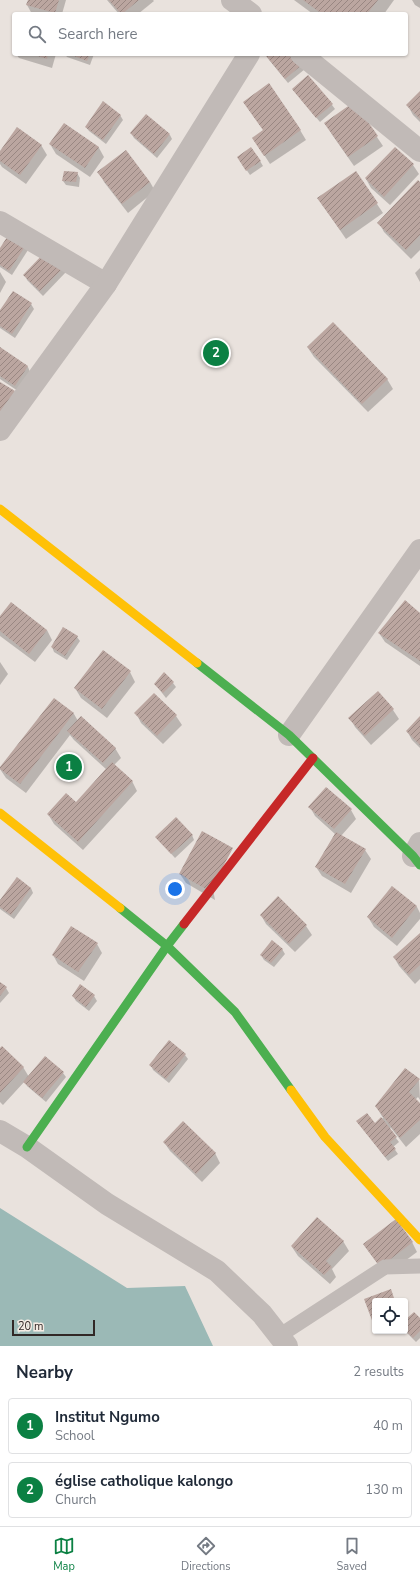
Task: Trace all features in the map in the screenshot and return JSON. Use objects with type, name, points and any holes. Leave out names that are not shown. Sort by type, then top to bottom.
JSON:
[{"type":"street","points":[[0,430],[106,284],[248,56]]},
{"type":"street","points":[[303,56],[420,150]]},
{"type":"street","points":[[0,222],[106,284]]},
{"type":"street","points":[[0,509],[289,735],[418,854]]},
{"type":"street","points":[[289,735],[420,550]]},
{"type":"street","points":[[27,1147],[167,946],[313,758]]},
{"type":"street","points":[[0,814],[167,946],[235,1012],[325,1137],[420,1240]]},
{"type":"street","points":[[0,1130],[27,1147],[107,1204],[217,1272],[262,1314],[283,1341]]},
{"type":"lane","points":[[283,1341],[385,1267],[420,1266]]},
{"type":"water","points":[[0,1208],[127,1288],[185,1286],[213,1346],[0,1346]]},
{"type":"building","points":[[28,0],[59,0],[55,12],[26,5]]},
{"type":"building","points":[[109,0],[139,0],[124,12],[119,12]]},
{"type":"building","points":[[303,0],[378,0],[369,12],[319,12]]},
{"type":"building","points":[[37,56],[48,56],[47,59]]},
{"type":"building","points":[[74,56],[89,56],[87,61]]},
{"type":"building","points":[[266,56],[297,56],[303,64],[285,79]]},
{"type":"building","points":[[308,75],[333,104],[316,118],[292,89]]},
{"type":"building","points":[[269,83],[301,130],[264,156],[252,138],[263,130],[243,102]]},
{"type":"building","points":[[420,91],[420,119],[406,105]]},
{"type":"building","points":[[103,101],[121,115],[103,140],[85,127]]},
{"type":"building","points":[[354,102],[378,136],[348,157],[324,123]]},
{"type":"building","points":[[146,114],[170,134],[154,154],[130,133]]},
{"type":"building","points":[[64,123],[99,147],[85,168],[49,144]]},
{"type":"building","points":[[17,127],[42,145],[20,175],[0,161],[0,151]]},
{"type":"building","points":[[251,147],[261,161],[246,171],[237,157]]},
{"type":"building","points":[[395,147],[414,164],[384,197],[365,178]]},
{"type":"building","points":[[126,150],[150,182],[122,204],[97,172]]},
{"type":"building","points":[[64,171],[78,172],[76,182],[62,181]]},
{"type":"building","points":[[356,171],[378,203],[340,230],[317,198]]},
{"type":"building","points":[[418,180],[420,182],[420,235],[406,250],[377,223]]},
{"type":"building","points":[[9,234],[26,245],[9,271],[0,265],[0,248]]},
{"type":"building","points":[[47,250],[64,267],[40,291],[23,275]]},
{"type":"building","points":[[13,291],[32,303],[12,334],[0,326],[0,310]]},
{"type":"building","points":[[333,322],[388,379],[362,404],[307,347]]},
{"type":"building","points":[[0,347],[28,366],[15,386],[0,376]]},
{"type":"building","points":[[0,382],[15,391],[0,417]]},
{"type":"building","points":[[405,600],[420,613],[420,661],[378,633]]},
{"type":"building","points":[[11,602],[47,630],[29,654],[0,631],[0,616]]},
{"type":"building","points":[[63,627],[78,636],[65,656],[51,647]]},
{"type":"building","points":[[103,650],[131,671],[102,709],[74,688]]},
{"type":"building","points":[[164,672],[174,682],[163,693],[154,684]]},
{"type":"building","points":[[378,691],[394,709],[365,736],[348,718]]},
{"type":"building","points":[[154,693],[177,715],[157,736],[134,713]]},
{"type":"building","points":[[54,698],[74,713],[20,784],[0,769],[0,767]]},
{"type":"building","points":[[81,716],[116,748],[103,763],[67,731]]},
{"type":"building","points":[[420,716],[420,745],[406,731]]},
{"type":"building","points":[[112,762],[133,781],[78,842],[47,814],[66,793],[76,802]]},
{"type":"building","points":[[326,787],[352,809],[334,829],[308,807]]},
{"type":"building","points":[[176,817],[193,835],[171,854],[155,837]]},
{"type":"building","points":[[202,831],[233,848],[210,891],[179,874]]},
{"type":"building","points":[[336,832],[366,849],[345,884],[315,867]]},
{"type":"building","points":[[17,877],[31,888],[11,915],[0,907],[0,900]]},
{"type":"building","points":[[392,886],[417,906],[392,938],[367,917]]},
{"type":"building","points":[[278,896],[307,925],[289,944],[260,915]]},
{"type":"building","points":[[71,926],[98,943],[78,972],[52,955]]},
{"type":"building","points":[[420,933],[420,965],[409,975],[393,957]]},
{"type":"building","points":[[272,940],[283,949],[271,963],[260,955]]},
{"type":"building","points":[[0,982],[7,987],[0,996]]},
{"type":"building","points":[[80,984],[95,995],[86,1007],[72,996]]},
{"type":"building","points":[[169,1040],[186,1054],[166,1079],[149,1065]]},
{"type":"building","points":[[2,1046],[24,1067],[0,1093],[0,1048]]},
{"type":"building","points":[[45,1056],[64,1072],[42,1098],[23,1082]]},
{"type":"building","points":[[405,1068],[420,1079],[409,1092],[420,1103],[420,1120],[400,1138],[375,1106]]},
{"type":"building","points":[[367,1113],[375,1123],[381,1117],[397,1137],[390,1142],[396,1149],[385,1157],[356,1121]]},
{"type":"building","points":[[183,1121],[216,1153],[196,1174],[163,1142]]},
{"type":"building","points":[[317,1217],[344,1241],[326,1261],[332,1267],[324,1275],[291,1246]]},
{"type":"building","points":[[396,1219],[413,1242],[380,1267],[363,1244]]},
{"type":"building","points":[[391,1289],[394,1298],[372,1298],[372,1320],[364,1299]]},
{"type":"building","points":[[414,1312],[420,1318],[420,1331],[413,1338],[408,1333],[408,1317]]},
{"type":"traffic: fast","points":[[197,663],[289,735],[413,856],[420,865]]},
{"type":"traffic: fast","points":[[120,908],[167,946],[235,1012],[291,1090]]},
{"type":"traffic: fast","points":[[27,1147],[167,946],[184,924]]},
{"type":"traffic: slow","points":[[0,509],[197,663]]},
{"type":"traffic: slow","points":[[0,813],[120,908]]},
{"type":"traffic: slow","points":[[291,1090],[325,1137],[420,1240]]},
{"type":"traffic: jam","points":[[184,924],[313,758]]},
{"type":"place","name":"église catholique kalongo","points":[[216,353]]},
{"type":"place","name":"Institut Ngumo","points":[[69,767]]}]
